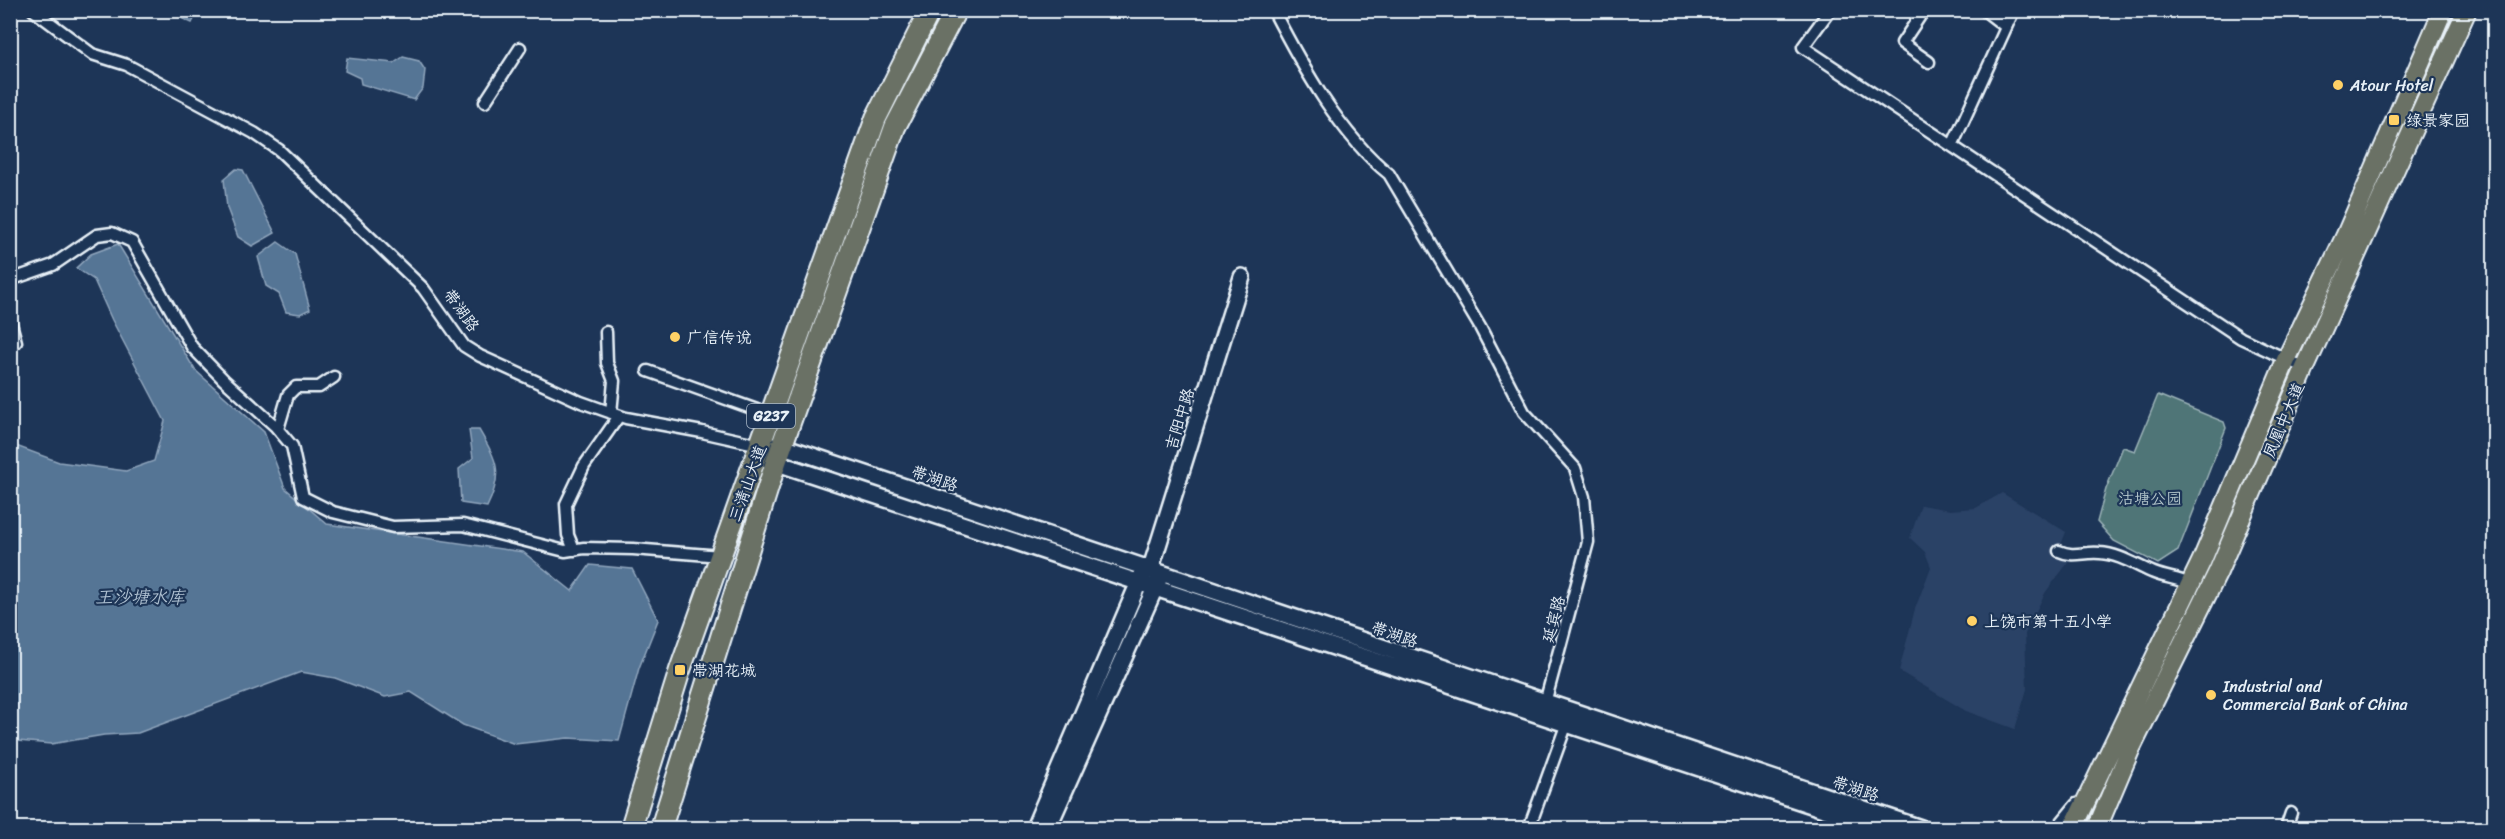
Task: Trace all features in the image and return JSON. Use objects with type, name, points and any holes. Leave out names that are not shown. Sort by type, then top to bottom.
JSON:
[{"type":"highway","name":"三清山大道","points":[[631,828],[680,670],[876,118],[930,10]]},
{"type":"highway","name":"三清山大道","points":[[661,828],[780,454],[894,127],[956,10]]},
{"type":"main road","name":"凤凰中大道","points":[[2073,828],[2190,584],[2286,360],[2345,237],[2443,10]]},
{"type":"main road","name":"凤凰中大道","points":[[2098,828],[2130,750],[2218,572],[2467,10]]},
{"type":"main road","name":"吉阳中路","points":[[1048,828],[1150,577],[1242,278]]},
{"type":"main road","name":"带湖路","points":[[758,451],[780,454],[1921,828]]},
{"type":"main road","name":"带湖路","points":[[1150,577],[1567,723],[1881,828]]},
{"type":"main road","name":"吉阳中路","points":[[1034,828],[1150,577]]},
{"type":"main road","points":[[2060,828],[2092,787]]},
{"type":"street","name":"带湖路","points":[[33,10],[93,54],[127,65],[254,133],[279,150],[423,288],[464,346],[480,356],[581,402],[615,414],[758,451]]},
{"type":"street","name":"延宾路","points":[[1273,10],[1314,85],[1369,158],[1389,174],[1480,327],[1524,412],[1575,468],[1584,498],[1588,542],[1545,704]]},
{"type":"street","points":[[1830,10],[1803,47],[2241,338],[2306,369]]},
{"type":"street","points":[[1924,10],[1902,43],[1929,62]]},
{"type":"street","points":[[1984,10],[2007,27]]},
{"type":"street","points":[[1952,146],[2014,10]]},
{"type":"street","points":[[485,102],[520,48]]},
{"type":"street","points":[[10,280],[53,265],[97,235],[112,233],[132,242],[192,346],[224,380],[278,429],[292,446],[303,496],[333,512],[393,527],[463,525],[565,551],[633,549],[721,556]]},
{"type":"street","points":[[10,320],[16,342]]},
{"type":"street","points":[[574,550],[568,535],[566,504],[584,466],[615,414],[614,381],[607,363],[606,332]]},
{"type":"street","points":[[648,371],[771,415]]},
{"type":"street","points":[[278,429],[288,395],[296,387],[319,387],[334,377]]},
{"type":"street","points":[[2059,551],[2069,556],[2100,553],[2118,557],[2157,574],[2175,577],[2190,584]]},
{"type":"street","points":[[1528,828],[1567,723]]},
{"type":"street","points":[[2286,828],[2291,813]]},
{"type":"shaded area","name":"上饶市第十五小学","points":[[2002,493],[2066,532],[2056,557],[2070,560],[2045,593],[2025,634],[2027,689],[2015,729],[1966,711],[1899,671],[1915,609],[1931,567],[1925,552],[1910,538],[1921,505],[1950,510],[1976,508]]},
{"type":"green space","name":"沽塘公园","points":[[2158,395],[2224,422],[2226,428],[2178,551],[2158,564],[2114,541],[2097,522],[2106,489],[2123,447],[2135,451]]},
{"type":"water","points":[[178,11],[198,11],[192,23],[183,19]]},
{"type":"water","points":[[403,57],[419,61],[425,70],[423,88],[414,100],[361,84],[360,78],[345,71],[347,58],[394,63]]},
{"type":"water","points":[[236,169],[243,170],[275,233],[252,246],[238,237],[227,208],[224,179]]},
{"type":"water","points":[[278,242],[295,254],[310,309],[300,314],[286,312],[279,294],[266,286],[258,257]]},
{"type":"water","name":"王沙塘水库","points":[[118,244],[195,370],[264,432],[285,488],[327,524],[523,552],[572,591],[590,565],[632,569],[658,620],[639,668],[619,741],[568,738],[515,744],[463,725],[411,692],[385,697],[335,678],[301,672],[138,733],[104,735],[51,744],[18,741],[11,735],[11,444],[59,462],[126,471],[154,461],[165,421],[112,320],[94,280],[76,268],[91,254]]},
{"type":"water","points":[[469,430],[479,430],[496,467],[495,485],[487,507],[461,503],[459,469],[473,458]]},
{"type":"place","name":"Atour Hotel","points":[[2338,85]]},
{"type":"place","name":"绿景家园","points":[[2394,120]]},
{"type":"place","name":"广信传说","points":[[675,337]]},
{"type":"place","name":"上饶市第十五小学","points":[[1972,621]]},
{"type":"place","name":"带湖花城","points":[[680,670]]},
{"type":"place","name":"Industrial and Commercial Bank of China","points":[[2211,695]]}]
